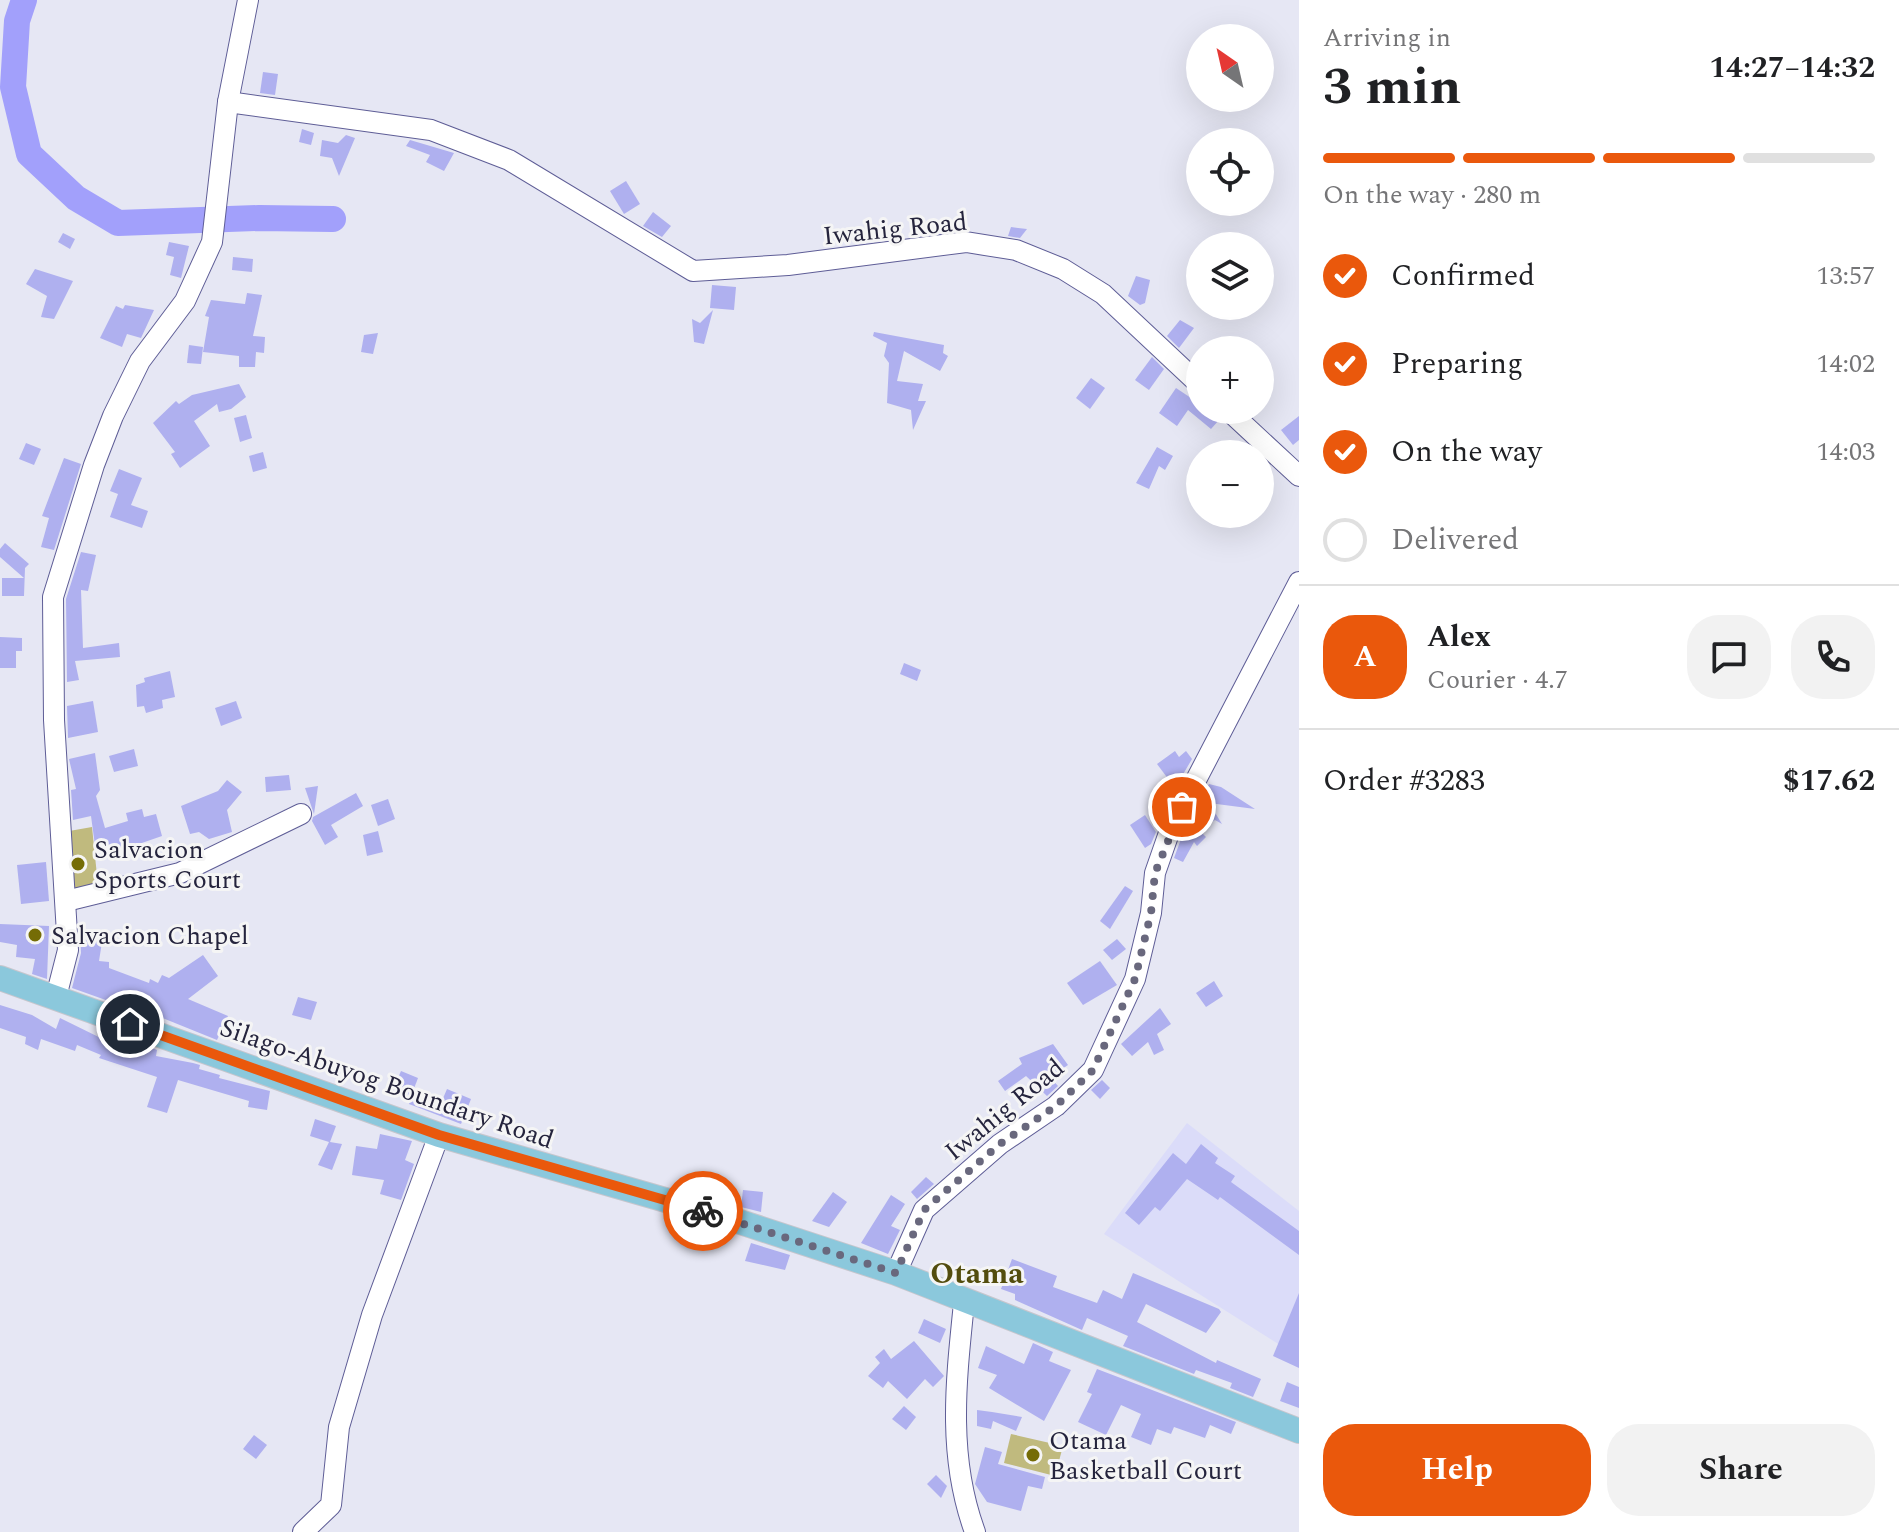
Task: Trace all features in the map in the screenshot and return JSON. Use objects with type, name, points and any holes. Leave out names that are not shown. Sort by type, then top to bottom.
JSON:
[{"type":"main road","name":"Silago-Abuyog Boundary Road","points":[[0,978],[439,1135],[728,1218],[896,1273],[964,1303],[1299,1431]]},
{"type":"street","points":[[56,997],[68,950],[54,720],[53,597],[94,465],[113,416],[140,361],[185,301],[212,242],[228,102],[248,0]]},
{"type":"street","name":"Iwahig Road","points":[[228,102],[431,130],[509,160],[693,271],[788,265],[966,242],[1016,250],[1063,269],[1103,294],[1186,372]]},
{"type":"street","points":[[1243,424],[1299,476]]},
{"type":"street","name":"Iwahig Road","points":[[896,1273],[924,1210],[1000,1144],[1056,1106],[1093,1070],[1135,979],[1151,913],[1155,873],[1170,830],[1299,582]]},
{"type":"street","points":[[66,901],[180,873],[301,814]]},
{"type":"street","points":[[303,1532],[331,1505],[339,1427],[364,1343],[439,1135]]},
{"type":"street","points":[[964,1303],[954,1408],[959,1485],[975,1532]]},
{"type":"shaded area","name":"Salvacion Sports Court","points":[[92,827],[99,895],[66,901],[58,833]]},
{"type":"shaded area","points":[[1187,1123],[1299,1211],[1299,1333],[1291,1352],[1104,1234]]},
{"type":"shaded area","name":"Otama Basketball Court","points":[[1011,1434],[1063,1446],[1055,1476],[1004,1463]]},
{"type":"building","points":[[263,72],[278,74],[275,95],[260,93]]},
{"type":"building","points":[[302,129],[314,133],[311,145],[299,142]]},
{"type":"building","points":[[346,135],[355,138],[339,176],[332,158],[320,156],[322,140],[338,143]]},
{"type":"building","points":[[410,140],[454,153],[444,171],[426,162],[430,155],[406,146]]},
{"type":"building","points":[[626,181],[640,204],[624,214],[610,191]]},
{"type":"building","points":[[653,212],[671,226],[662,237],[643,226]]},
{"type":"building","points":[[1011,227],[1027,229],[1020,238],[1008,236]]},
{"type":"building","points":[[63,233],[75,239],[70,249],[58,242]]},
{"type":"building","points":[[169,242],[189,246],[181,278],[170,275],[174,257],[166,255]]},
{"type":"building","points":[[233,257],[253,259],[252,272],[232,270]]},
{"type":"building","points":[[35,269],[73,281],[54,319],[41,317],[47,296],[26,284]]},
{"type":"building","points":[[1136,276],[1150,280],[1145,303],[1140,305],[1128,296]]},
{"type":"building","points":[[712,285],[736,287],[734,310],[710,308]]},
{"type":"building","points":[[247,293],[262,295],[253,336],[265,337],[264,353],[256,352],[255,367],[239,367],[239,356],[203,352],[209,317],[205,316],[211,300],[245,304]]},
{"type":"building","points":[[125,305],[154,310],[141,338],[127,334],[122,347],[100,338],[116,306],[123,309]]},
{"type":"building","points":[[713,310],[704,344],[694,342],[692,319],[700,323]]},
{"type":"building","points":[[1180,320],[1194,328],[1179,348],[1167,336]]},
{"type":"building","points":[[874,332],[944,345],[943,353],[948,356],[940,371],[904,351],[897,381],[923,384],[918,401],[926,401],[913,430],[911,410],[887,403],[889,363],[884,356],[887,343],[873,336]]},
{"type":"building","points":[[378,333],[373,354],[361,352],[364,335]]},
{"type":"building","points":[[189,345],[203,347],[201,364],[187,363]]},
{"type":"building","points":[[1152,357],[1164,369],[1149,390],[1135,380]]},
{"type":"building","points":[[1091,378],[1105,388],[1090,409],[1076,398]]},
{"type":"building","points":[[239,384],[246,397],[231,409],[219,412],[217,404],[194,421],[210,446],[180,468],[171,454],[175,452],[153,423],[176,401],[179,404],[192,395]]},
{"type":"building","points":[[1176,388],[1186,395],[1186,413],[1177,426],[1159,413]]},
{"type":"building","points":[[246,415],[252,438],[240,442],[234,418]]},
{"type":"building","points":[[1299,416],[1299,440],[1293,445],[1281,430]]},
{"type":"building","points":[[26,443],[41,449],[34,465],[19,459]]},
{"type":"building","points":[[1157,447],[1173,456],[1165,470],[1159,466],[1149,489],[1136,483]]},
{"type":"building","points":[[263,452],[267,468],[253,472],[249,456]]},
{"type":"building","points":[[64,458],[81,464],[54,550],[41,547],[49,518],[42,516]]},
{"type":"building","points":[[119,469],[142,478],[131,505],[148,511],[142,528],[110,517],[118,494],[110,491]]},
{"type":"building","points":[[5,543],[29,564],[25,568],[24,596],[2,596],[2,578],[24,578],[0,557],[0,549]]},
{"type":"building","points":[[81,552],[96,555],[88,591],[81,590],[83,648],[119,643],[120,657],[75,661],[79,680],[67,682],[66,599]]},
{"type":"building","points":[[0,637],[22,638],[22,651],[16,651],[16,668],[0,668]]},
{"type":"building","points":[[904,663],[921,670],[917,681],[900,674]]},
{"type":"building","points":[[170,671],[175,697],[162,700],[163,708],[146,713],[144,706],[137,707],[136,685],[145,682],[144,678]]},
{"type":"building","points":[[93,701],[98,732],[68,738],[67,706]]},
{"type":"building","points":[[236,701],[242,718],[221,726],[215,708]]},
{"type":"building","points":[[134,749],[138,766],[114,772],[109,756]]},
{"type":"building","points":[[1175,751],[1179,757],[1186,751],[1192,759],[1175,788],[1157,764]]},
{"type":"building","points":[[95,753],[100,790],[96,796],[105,828],[128,821],[126,813],[142,809],[144,817],[156,814],[162,836],[110,854],[111,858],[97,860],[91,816],[73,820],[71,790],[76,789],[69,759]]},
{"type":"building","points":[[289,775],[291,790],[266,792],[265,777]]},
{"type":"building","points":[[227,780],[242,792],[227,810],[232,832],[209,839],[199,832],[190,834],[181,806],[218,791]]},
{"type":"building","points":[[1209,784],[1221,787],[1255,809],[1209,803],[1222,824],[1215,820],[1199,830],[1206,837],[1197,846],[1194,842],[1183,862],[1174,858],[1184,831],[1202,813],[1198,811],[1203,802],[1199,802]]},
{"type":"building","points":[[318,786],[314,814],[305,788]]},
{"type":"building","points":[[356,793],[363,806],[331,825],[338,837],[325,845],[312,821],[313,817]]},
{"type":"building","points":[[388,799],[395,819],[378,826],[371,805]]},
{"type":"building","points":[[1145,815],[1156,832],[1151,844],[1145,848],[1130,825]]},
{"type":"building","points":[[378,831],[383,852],[367,856],[363,835]]},
{"type":"building","points":[[46,862],[49,901],[21,904],[17,865]]},
{"type":"building","points":[[1125,886],[1133,891],[1110,929],[1100,921]]},
{"type":"building","points":[[0,924],[49,926],[47,979],[32,974],[35,959],[16,957],[17,945],[0,942]]},
{"type":"building","points":[[84,929],[84,939],[102,942],[99,961],[109,962],[109,968],[149,983],[150,979],[158,983],[162,975],[169,978],[203,955],[218,976],[188,999],[228,1016],[217,1040],[118,1000],[117,1004],[72,988],[81,953],[80,930]]},
{"type":"building","points":[[1117,939],[1126,949],[1112,960],[1103,950]]},
{"type":"building","points":[[1100,961],[1117,985],[1083,1005],[1067,983]]},
{"type":"building","points":[[1214,981],[1223,996],[1206,1007],[1196,993]]},
{"type":"building","points":[[298,997],[317,1002],[311,1020],[292,1015]]},
{"type":"building","points":[[0,1005],[32,1015],[56,1029],[60,1018],[121,1048],[145,1053],[147,1046],[157,1050],[156,1056],[200,1065],[199,1069],[220,1075],[219,1078],[270,1091],[267,1110],[248,1107],[249,1101],[178,1080],[167,1113],[147,1107],[157,1077],[99,1058],[101,1055],[77,1045],[75,1051],[41,1039],[38,1050],[25,1044],[26,1037],[0,1028]]},
{"type":"building","points":[[1160,1008],[1171,1024],[1157,1034],[1164,1050],[1154,1055],[1148,1042],[1132,1056],[1121,1044]]},
{"type":"building","points":[[1053,1044],[1068,1065],[1050,1077],[1058,1086],[1047,1096],[1026,1076],[1005,1091],[998,1081],[1022,1064],[1019,1058]]},
{"type":"building","points":[[401,1071],[418,1078],[410,1099],[392,1092]]},
{"type":"building","points":[[1102,1080],[1110,1088],[1100,1099],[1091,1090]]},
{"type":"building","points":[[447,1089],[471,1099],[461,1124],[409,1104],[414,1092],[441,1103]]},
{"type":"building","points":[[315,1119],[336,1126],[330,1142],[342,1144],[332,1170],[318,1165],[329,1142],[310,1136]]},
{"type":"building","points":[[380,1134],[412,1141],[405,1160],[414,1164],[401,1200],[380,1194],[384,1180],[352,1175],[356,1146],[377,1149]]},
{"type":"building","points":[[1201,1144],[1218,1158],[1215,1163],[1235,1176],[1231,1182],[1299,1231],[1299,1255],[1220,1197],[1218,1200],[1187,1179],[1160,1211],[1155,1207],[1139,1225],[1125,1213],[1173,1153],[1186,1164]]},
{"type":"building","points":[[926,1177],[934,1184],[917,1199],[911,1192]]},
{"type":"building","points":[[743,1190],[763,1192],[761,1212],[741,1207]]},
{"type":"building","points":[[833,1192],[847,1202],[829,1227],[812,1221]]},
{"type":"building","points":[[891,1195],[905,1204],[891,1226],[900,1230],[888,1254],[861,1243]]},
{"type":"building","points":[[751,1243],[790,1255],[785,1270],[745,1261]]},
{"type":"building","points":[[1012,1259],[1057,1276],[1053,1287],[1097,1303],[1103,1290],[1122,1299],[1133,1273],[1219,1309],[1221,1312],[1206,1333],[1146,1304],[1137,1322],[1216,1363],[1217,1360],[1261,1379],[1253,1397],[1230,1388],[1232,1383],[1196,1370],[1194,1374],[1123,1346],[1128,1336],[1087,1318],[1082,1330],[1015,1300],[1015,1294],[1001,1289]]},
{"type":"building","points":[[1299,1293],[1299,1368],[1273,1356]]},
{"type":"building","points":[[924,1319],[946,1329],[940,1343],[918,1333]]},
{"type":"building","points":[[914,1341],[944,1376],[933,1387],[925,1379],[907,1399],[888,1381],[883,1388],[868,1376],[880,1363],[875,1357],[884,1349],[891,1359]]},
{"type":"building","points":[[1033,1343],[1053,1352],[1049,1361],[1071,1370],[1044,1421],[989,1388],[997,1375],[978,1368],[986,1346],[1024,1364]]},
{"type":"building","points":[[1097,1369],[1236,1422],[1231,1434],[1210,1425],[1205,1438],[1174,1427],[1171,1434],[1157,1429],[1151,1445],[1131,1437],[1141,1414],[1121,1405],[1106,1435],[1078,1422],[1092,1394],[1087,1392]]},
{"type":"building","points":[[1287,1382],[1299,1387],[1299,1408],[1280,1401]]},
{"type":"building","points":[[904,1406],[916,1417],[906,1430],[892,1419]]},
{"type":"building","points":[[977,1410],[1022,1417],[1016,1431],[993,1421],[991,1429],[977,1426]]},
{"type":"building","points":[[254,1435],[267,1445],[256,1459],[243,1449]]},
{"type":"building","points":[[985,1447],[1002,1452],[998,1464],[1045,1477],[1042,1489],[1028,1486],[1021,1511],[987,1502],[975,1484]]},
{"type":"building","points":[[936,1475],[947,1486],[941,1498],[927,1484]]},
{"type":"waterway","points":[[24,0],[17,21],[13,87],[29,154],[76,198],[118,223],[333,219]]},
{"type":"way so far","points":[[703,1211],[896,1273],[924,1210],[1000,1144],[1056,1106],[1093,1070],[1135,979],[1151,913],[1155,873],[1182,807]]},
{"type":"place","name":"Salvacion Sports Court","points":[[78,864]]},
{"type":"place","name":"Salvacion Chapel","points":[[35,935]]},
{"type":"place","name":"Otama Basketball Court","points":[[1033,1455]]},
{"type":"district","name":"Otama","points":[[977,1273]]},
{"type":"route","points":[[130,1024],[439,1135],[703,1211]]}]
